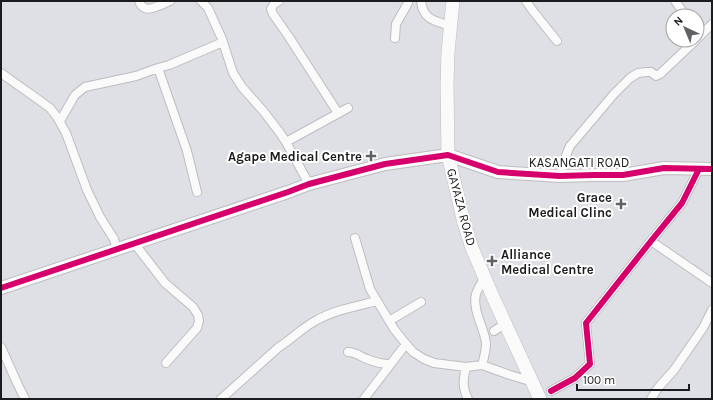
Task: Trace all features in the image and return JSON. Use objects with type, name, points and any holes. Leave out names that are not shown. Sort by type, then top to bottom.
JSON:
[{"type":"main road","name":"GAYAZA ROAD","points":[[453,1],[448,52],[448,155],[464,222],[472,248],[540,399]]},
{"type":"street","points":[[139,1],[141,5],[149,9],[170,1]]},
{"type":"street","points":[[202,1],[208,8],[223,42],[233,73],[242,87],[264,112],[286,142],[309,184]]},
{"type":"street","points":[[279,1],[274,4],[271,9],[273,14],[338,113]]},
{"type":"street","points":[[526,1],[557,41]]},
{"type":"street","points":[[395,38],[396,24],[405,2],[421,4],[426,16],[431,20],[451,26]]},
{"type":"street","points":[[60,121],[75,95],[85,87],[136,76],[169,65],[223,42]]},
{"type":"street","points":[[560,176],[570,146],[614,94],[630,78],[638,73],[651,72],[656,76],[660,74],[685,48]]},
{"type":"street","points":[[158,68],[187,151],[197,192]]},
{"type":"street","points":[[1,73],[54,112],[60,121],[87,190],[100,217],[114,239],[117,250]]},
{"type":"street","points":[[286,142],[348,108]]},
{"type":"street","points":[[1,288],[309,184],[385,164],[448,155]]},
{"type":"street","name":"KASANGATI ROAD","points":[[448,155],[498,172],[560,176],[622,176],[664,168],[712,169]]},
{"type":"street","points":[[551,391],[575,378],[590,364],[586,323],[682,203],[699,169]]},
{"type":"street","points":[[355,238],[370,289],[389,321],[413,352],[434,363],[466,367],[482,365],[533,382]]},
{"type":"street","points":[[651,241],[712,283]]},
{"type":"street","points":[[134,243],[165,283],[193,307],[198,315],[199,321],[197,328],[166,363]]},
{"type":"street","points":[[482,365],[486,343],[477,312],[476,302],[477,293],[485,277]]},
{"type":"street","points":[[221,399],[278,347],[302,329],[318,319],[338,311],[377,301]]},
{"type":"street","points":[[389,321],[421,302]]},
{"type":"street","points":[[652,399],[658,388],[674,370],[703,328],[712,310]]},
{"type":"street","points":[[364,399],[406,344]]},
{"type":"street","points":[[1,348],[25,399]]},
{"type":"street","points":[[348,352],[357,354],[367,359],[390,364]]},
{"type":"street","points":[[466,367],[463,386],[468,399]]},
{"type":"cycle path","points":[[1,288],[309,184],[385,164],[448,155],[498,172],[560,176],[623,175],[664,168],[712,169]]},
{"type":"cycle path","points":[[551,391],[575,378],[590,364],[586,323],[682,203],[699,169]]},
{"type":"place","name":"Agape Medical Centre","points":[[371,156]]},
{"type":"place","name":"Grace Medical Clinc","points":[[621,204]]},
{"type":"place","name":"Alliance Medical Centre","points":[[492,261]]}]
